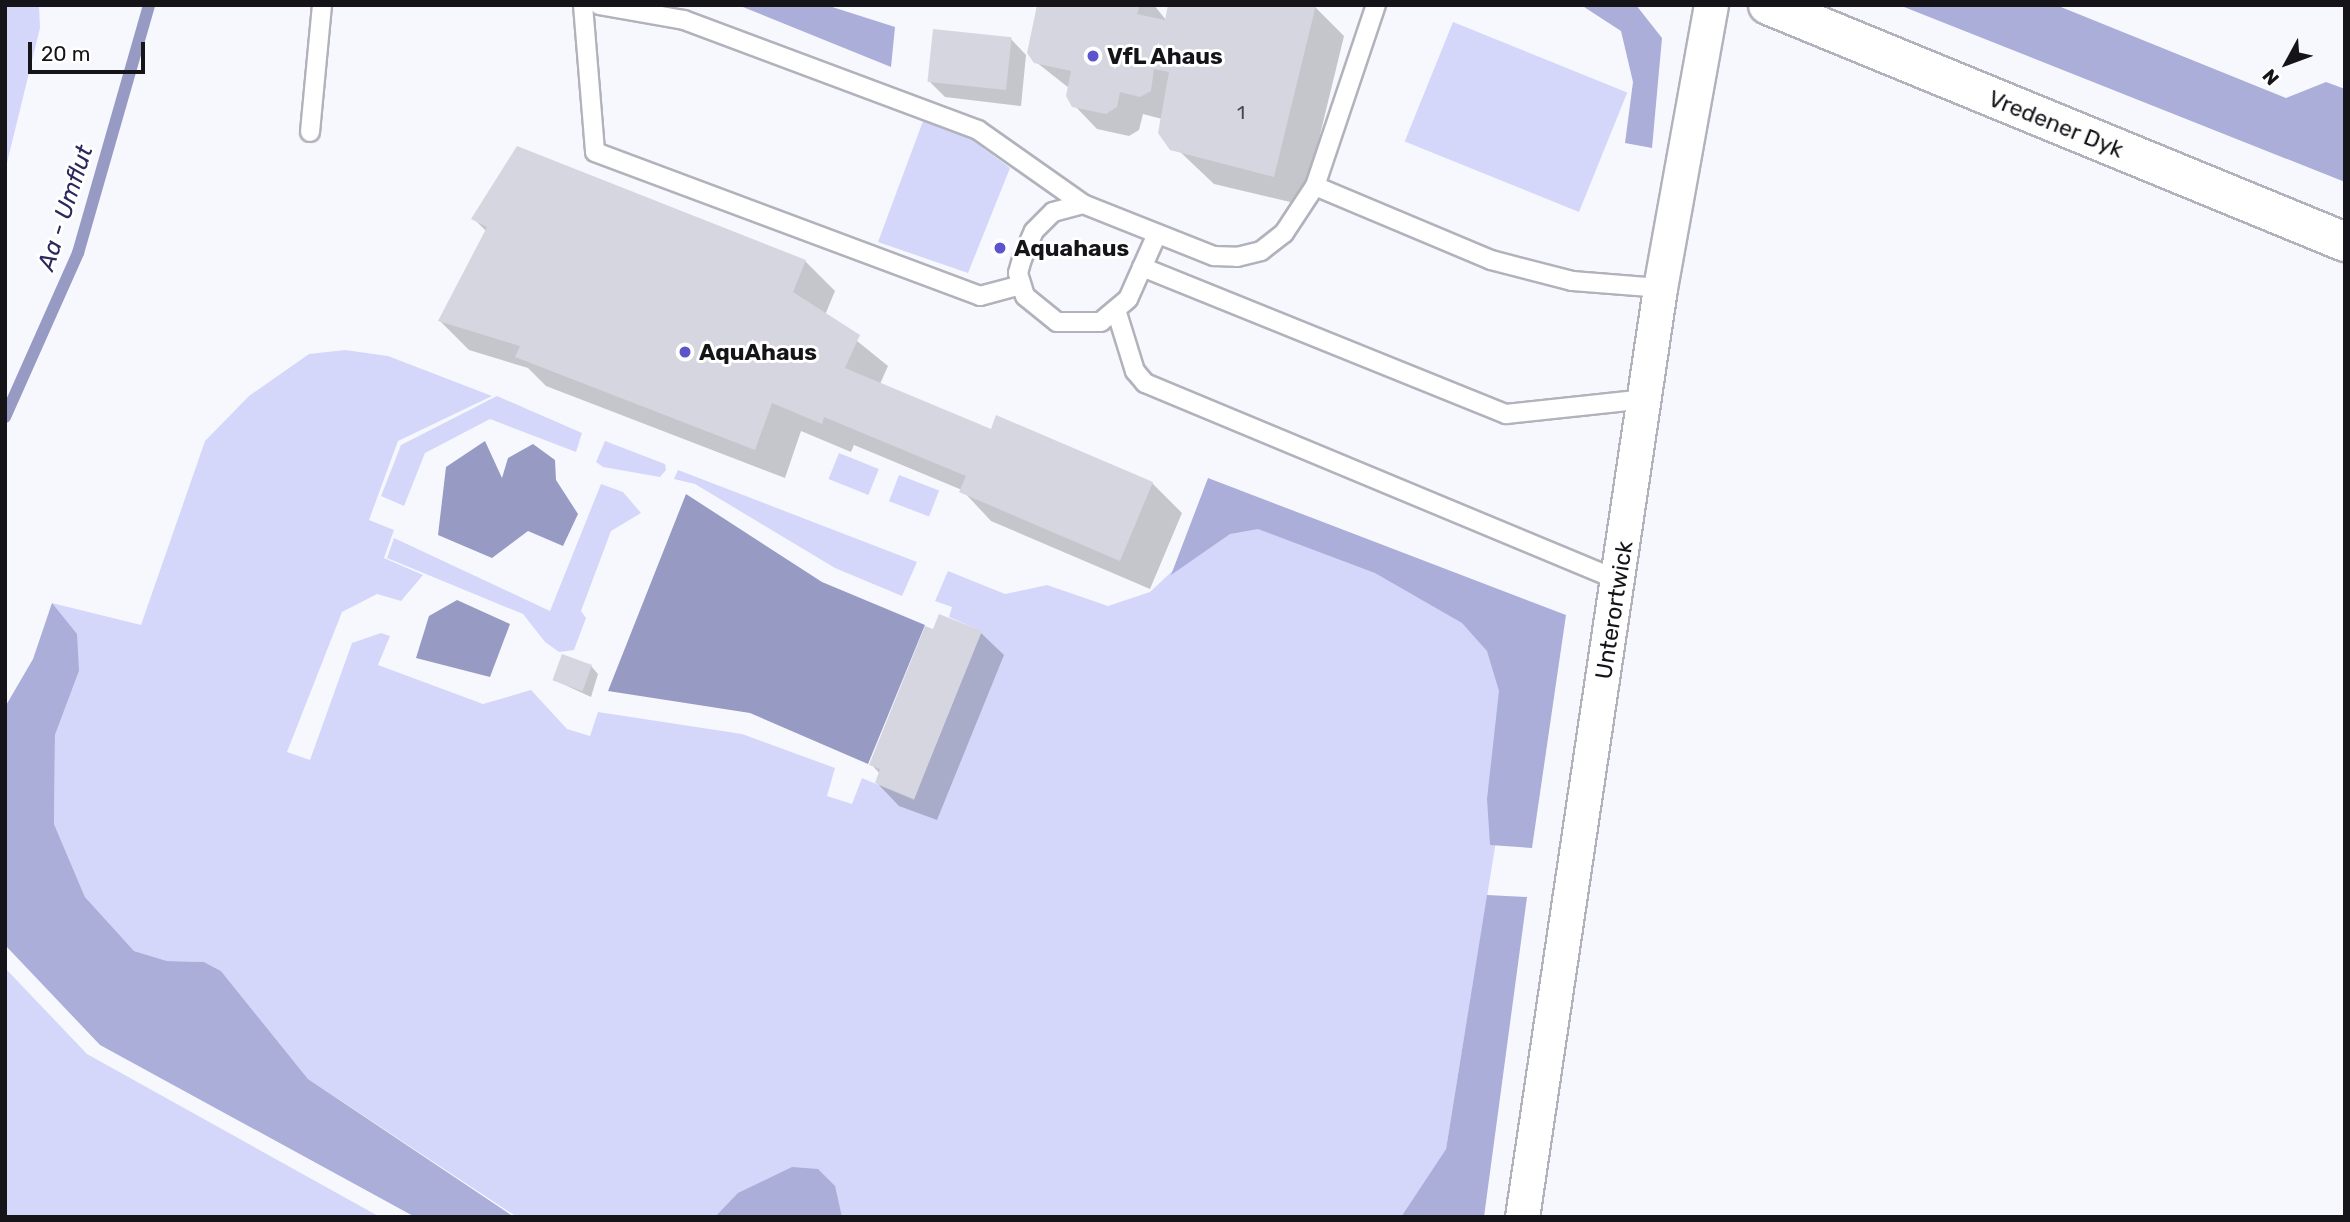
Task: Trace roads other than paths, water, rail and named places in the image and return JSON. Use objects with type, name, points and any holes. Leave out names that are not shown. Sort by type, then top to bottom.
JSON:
[{"type":"main road","name":"Vredener Dyk","points":[[1768,5],[2345,242]]},
{"type":"street","name":"Unterortwick","points":[[1522,1217],[1646,399],[1660,288],[1712,5]]},
{"type":"lane","points":[[310,132],[322,5]]},
{"type":"lane","points":[[583,5],[595,152],[980,296],[1021,285]]},
{"type":"lane","points":[[599,5],[684,20],[978,130],[1083,204],[1214,256],[1261,251],[1284,233],[1315,186],[1377,5]]},
{"type":"lane","points":[[1315,186],[1491,260],[1572,281],[1660,288]]},
{"type":"lane","points":[[1083,204],[1053,212],[1034,231],[1018,274],[1025,296],[1057,322],[1101,322],[1117,313],[1157,234]]},
{"type":"lane","points":[[1142,267],[1506,414],[1646,399]]},
{"type":"lane","points":[[1117,313],[1135,371],[1145,383],[1618,580]]},
{"type":"waterway","name":"Aa - Umflut","points":[[5,417],[78,253],[149,5]]},
{"type":"place","name":"VfL Ahaus","points":[[1093,56]]},
{"type":"place","name":"Aquahaus","points":[[1000,248]]},
{"type":"place","name":"AquAhaus","points":[[685,352]]}]
